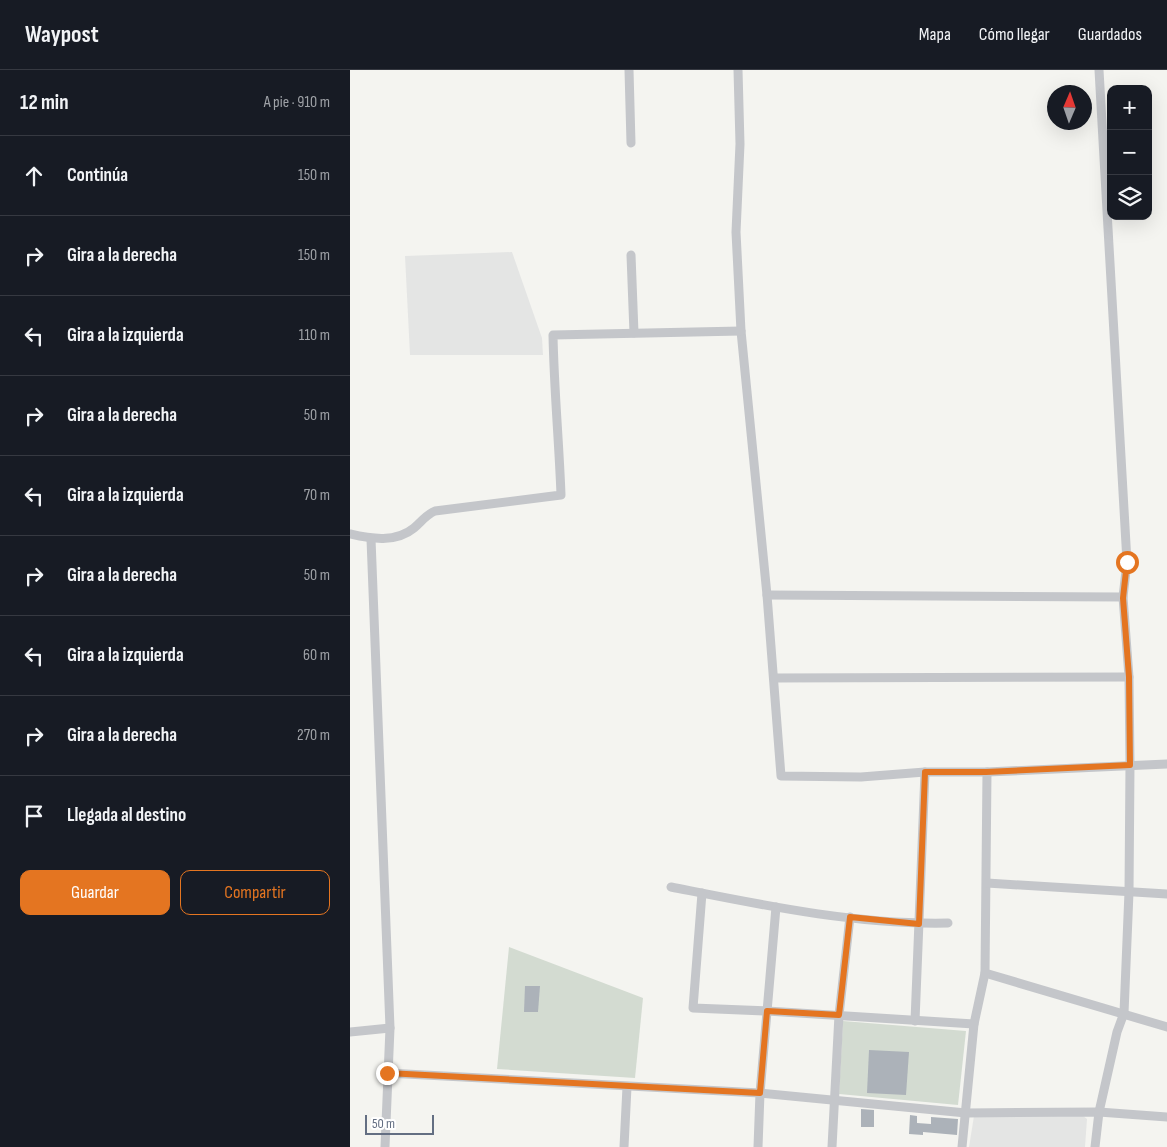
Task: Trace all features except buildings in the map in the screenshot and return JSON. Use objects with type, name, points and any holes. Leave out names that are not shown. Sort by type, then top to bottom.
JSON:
[{"type":"street","points":[[629,70],[631,143]]},
{"type":"street","points":[[738,70],[740,144],[736,232],[741,330],[767,595],[781,776],[861,777],[925,772],[986,772],[1167,764]]},
{"type":"street","points":[[1095,1147],[1099,1112],[1117,1032],[1124,1013],[1129,892],[1130,765],[1129,677],[1123,598],[1127,562],[1099,70]]},
{"type":"street","points":[[630,255],[634,333]]},
{"type":"street","points":[[350,534],[371,539],[404,535],[415,528],[427,515],[435,511],[561,495],[553,335],[741,330]]},
{"type":"street","points":[[371,539],[390,1028],[384,1147]]},
{"type":"street","points":[[767,595],[1123,598]]},
{"type":"street","points":[[774,678],[1129,677]]},
{"type":"street","points":[[915,1020],[925,772]]},
{"type":"street","points":[[962,1147],[974,1024],[985,973],[987,883],[986,772]]},
{"type":"street","points":[[987,883],[1167,894]]},
{"type":"street","points":[[671,887],[776,907],[850,917],[919,924],[948,923]]},
{"type":"street","points":[[702,893],[693,1008],[974,1024]]},
{"type":"street","points":[[758,1147],[760,1093],[776,907]]},
{"type":"street","points":[[832,1147],[839,1015],[850,917]]},
{"type":"street","points":[[985,973],[1167,1026]]},
{"type":"street","points":[[350,1032],[390,1028]]},
{"type":"street","points":[[387,1073],[760,1093],[966,1113],[1099,1112],[1167,1118]]},
{"type":"street","points":[[624,1147],[627,1087]]},
{"type":"shaded area","points":[[512,252],[542,338],[543,355],[410,355],[405,256]]},
{"type":"shaded area","points":[[509,947],[643,998],[635,1078],[497,1069]]},
{"type":"shaded area","points":[[843,1021],[966,1031],[958,1105],[839,1094]]},
{"type":"shaded area","points":[[974,1116],[1083,1116],[1087,1119],[1085,1147],[969,1147]]},
{"type":"route","points":[[387,1073],[760,1093],[767,1011],[839,1015],[850,917],[919,924],[925,772],[986,772],[1130,765],[1129,677],[1123,598],[1127,562]]}]
